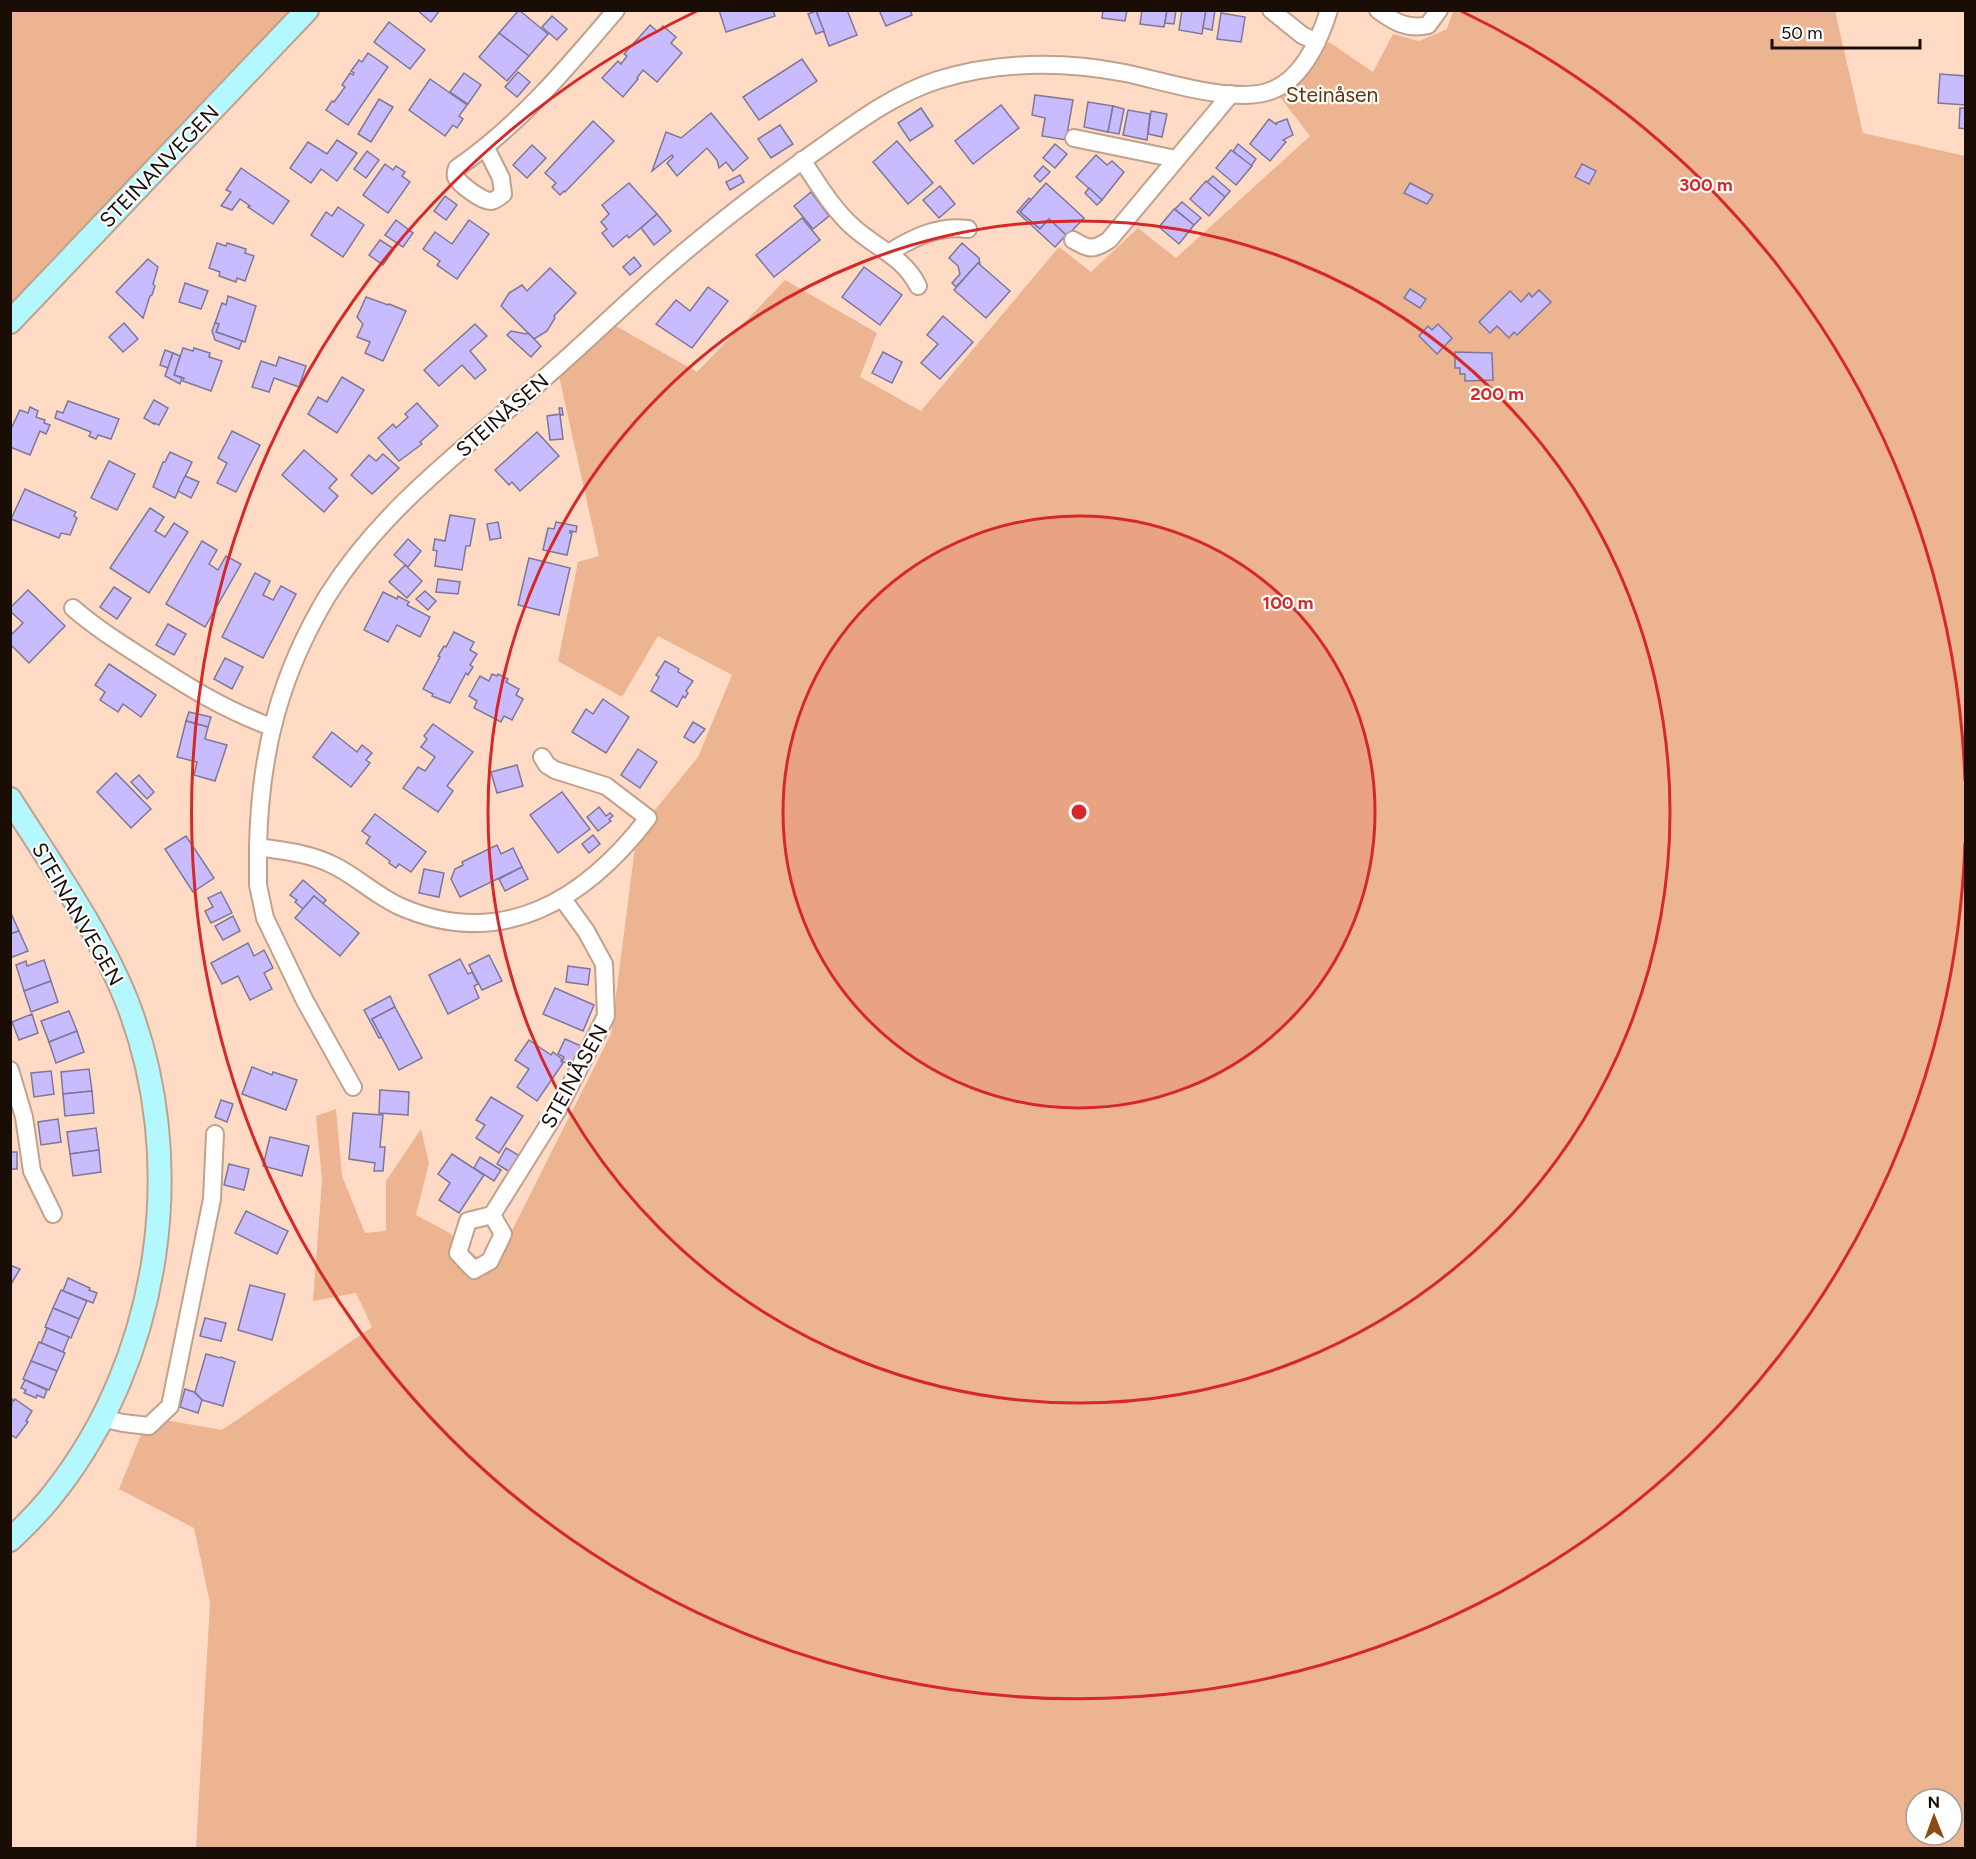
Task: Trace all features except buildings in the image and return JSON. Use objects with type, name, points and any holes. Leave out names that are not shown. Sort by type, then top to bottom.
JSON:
[{"type":"main road","name":"STEINANVEGEN","points":[[10,322],[307,10]]},
{"type":"main road","name":"STEINANVEGEN","points":[[10,799],[93,931],[112,969],[136,1029],[155,1111],[158,1144],[158,1202],[152,1276],[133,1344],[118,1383],[92,1438],[53,1494],[10,1540]]},
{"type":"street","points":[[486,148],[526,111],[574,60],[616,10]]},
{"type":"street","points":[[1271,10],[1302,35],[1317,42]]},
{"type":"street","name":"STEINÅSEN","points":[[353,1087],[310,1012],[265,918],[258,885],[263,768],[272,727],[296,658],[329,594],[353,559],[401,504],[682,254],[802,160],[900,96],[935,81],[969,72],[1047,63],[1085,66],[1231,94],[1258,94],[1277,88],[1302,66],[1317,42],[1329,10]]},
{"type":"street","points":[[1378,10],[1402,25],[1411,26],[1428,24],[1439,10]]},
{"type":"street","points":[[1073,240],[1086,248],[1093,248],[1109,240],[1231,94]]},
{"type":"street","points":[[1074,138],[1176,159]]},
{"type":"street","points":[[802,160],[841,216],[871,242],[890,252],[914,276],[918,286]]},
{"type":"street","points":[[890,252],[933,231],[947,228],[968,229]]},
{"type":"street","points":[[73,608],[91,624],[196,693],[240,716],[272,727]]},
{"type":"street","points":[[258,847],[315,857],[335,866],[372,891],[399,905],[442,919],[462,922],[504,920],[527,914],[562,898],[585,884],[604,868],[648,818],[620,794],[606,786],[555,770],[546,765],[542,757]]},
{"type":"street","name":"STEINÅSEN","points":[[492,1215],[556,1111],[606,1016],[604,964],[586,931],[562,898]]},
{"type":"street","points":[[10,1070],[24,1117],[32,1171],[53,1214]]},
{"type":"street","points":[[101,1418],[149,1426],[170,1406],[212,1199],[215,1134]]},
{"type":"green space","points":[[11,11],[292,11],[11,324]]},
{"type":"green space","name":"Steinåsen","points":[[1453,11],[1835,11],[1863,133],[1965,156],[1965,1848],[196,1848],[210,1603],[194,1528],[119,1489],[148,1417],[222,1430],[372,1327],[356,1293],[313,1301],[322,1181],[316,1116],[336,1109],[342,1176],[365,1233],[386,1231],[386,1181],[421,1129],[429,1163],[416,1215],[448,1232],[492,1270],[611,1034],[637,832],[698,757],[732,675],[658,636],[622,697],[558,661],[578,562],[599,556],[557,367],[607,321],[697,372],[785,280],[877,333],[860,377],[921,411],[1059,247],[1091,272],[1138,228],[1176,258],[1310,136],[1280,97],[1329,42],[1373,72],[1393,34],[1419,41],[1447,29]]}]
